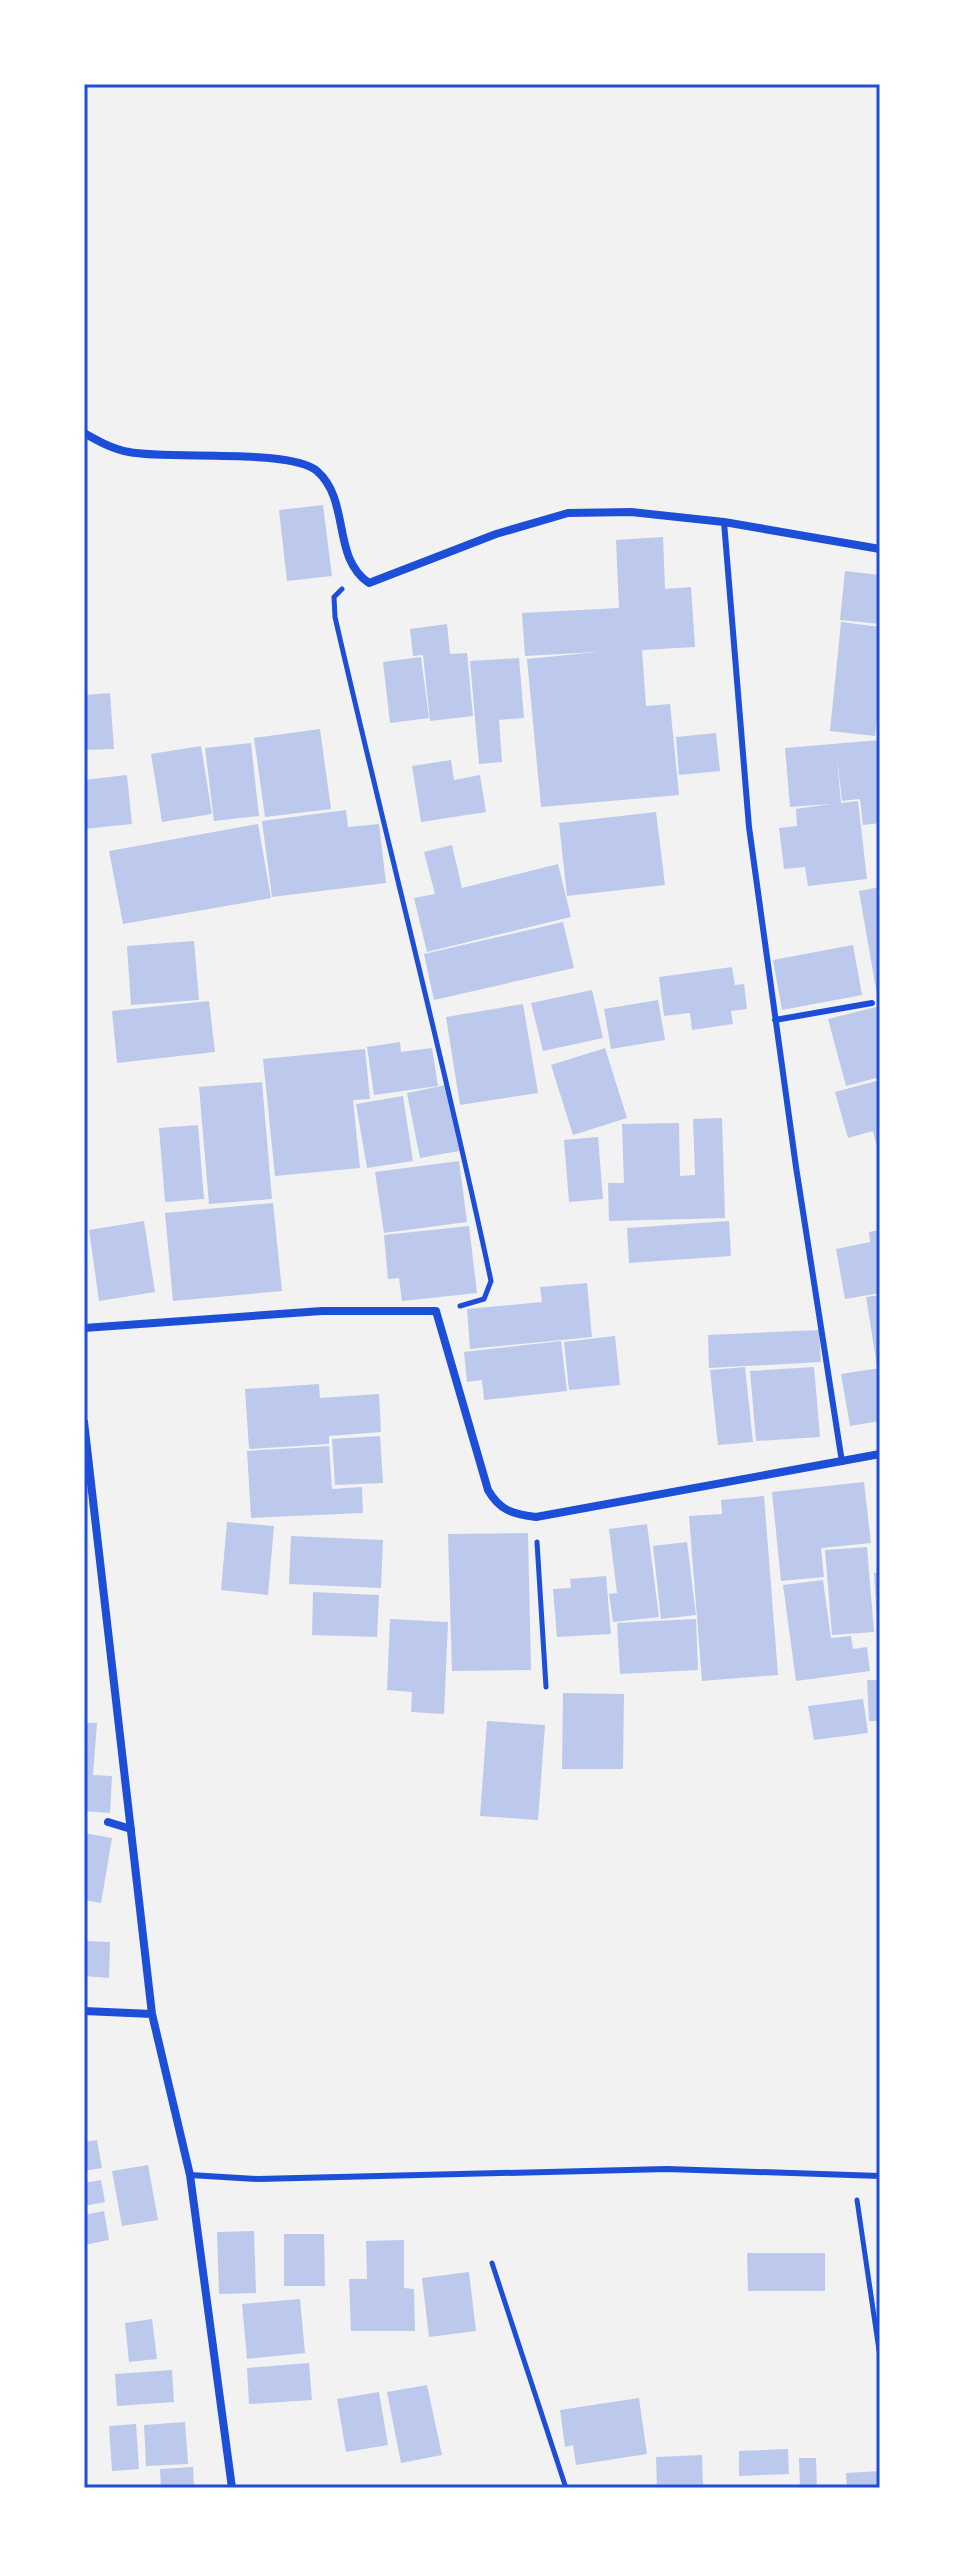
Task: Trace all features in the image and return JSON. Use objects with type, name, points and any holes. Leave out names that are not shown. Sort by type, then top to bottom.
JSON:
[{"type":"street","points":[[84,433],[106,445],[131,453],[282,460],[315,469],[335,495],[347,557],[356,574],[369,583],[496,534],[568,513],[631,512],[724,522],[880,549]]},
{"type":"street","points":[[84,1328],[322,1311],[436,1311],[488,1490],[497,1505],[508,1512],[536,1517],[880,1454]]},
{"type":"street","points":[[84,1422],[152,2014],[190,2175],[232,2488]]},
{"type":"street","points":[[108,1822],[131,1829]]},
{"type":"street","points":[[84,2011],[152,2014]]},
{"type":"lane","points":[[724,522],[749,827],[842,1462]]},
{"type":"lane","points":[[775,1020],[872,1003]]},
{"type":"lane","points":[[190,2175],[258,2179],[667,2169],[880,2176]]},
{"type":"path","points":[[356,574],[334,597],[335,617],[379,809],[450,1088],[491,1281],[489,1293],[477,1302],[436,1311]]},
{"type":"path","points":[[536,1517],[546,1687]]},
{"type":"path","points":[[853,2175],[880,2357]]},
{"type":"path","points":[[492,2263],[566,2488]]},
{"type":"building","points":[[323,505],[332,576],[287,581],[279,510]]},
{"type":"building","points":[[663,537],[665,589],[691,587],[695,647],[642,650],[646,706],[670,704],[679,795],[541,807],[527,659],[597,652],[525,656],[522,613],[619,608],[616,540]]},
{"type":"building","points":[[845,571],[880,575],[880,624],[840,620]]},
{"type":"building","points":[[841,622],[880,627],[880,719],[877,718],[875,736],[830,731]]},
{"type":"building","points":[[447,624],[450,654],[467,653],[473,716],[430,721],[423,655],[413,656],[410,629]]},
{"type":"building","points":[[421,657],[429,718],[390,723],[383,662]]},
{"type":"building","points":[[519,658],[524,718],[499,720],[502,762],[479,764],[470,661]]},
{"type":"building","points":[[110,693],[114,749],[84,750],[84,695]]},
{"type":"building","points":[[320,729],[331,809],[265,817],[254,738]]},
{"type":"building","points":[[716,733],[720,771],[679,775],[676,737]]},
{"type":"building","points":[[880,740],[880,823],[863,825],[860,799],[842,801],[837,758],[841,803],[858,801],[867,879],[808,886],[805,867],[784,869],[779,828],[797,826],[796,809],[831,804],[790,807],[785,748]]},
{"type":"building","points":[[251,743],[259,816],[214,821],[205,748]]},
{"type":"building","points":[[201,746],[212,814],[162,822],[151,754]]},
{"type":"building","points":[[451,760],[454,780],[480,775],[486,812],[421,822],[412,766]]},
{"type":"building","points":[[127,775],[132,824],[84,829],[84,780]]},
{"type":"building","points":[[346,810],[348,827],[379,824],[386,883],[272,897],[262,821]]},
{"type":"building","points":[[656,812],[665,885],[567,896],[559,823]]},
{"type":"building","points":[[258,824],[271,898],[123,924],[109,851]]},
{"type":"building","points":[[452,845],[462,888],[558,864],[571,917],[427,952],[414,898],[435,894],[424,852]]},
{"type":"building","points":[[880,887],[880,1001],[878,1001],[859,891]]},
{"type":"building","points":[[563,922],[574,968],[434,1000],[424,954]]},
{"type":"building","points":[[194,941],[199,1000],[131,1005],[127,946]]},
{"type":"building","points":[[853,945],[862,995],[782,1010],[773,960]]},
{"type":"building","points":[[732,967],[735,985],[744,984],[747,1009],[731,1011],[733,1024],[692,1030],[690,1013],[664,1016],[659,977]]},
{"type":"building","points":[[592,990],[603,1038],[543,1051],[531,1003]]},
{"type":"building","points":[[658,1000],[665,1040],[611,1049],[604,1009]]},
{"type":"building","points":[[209,1001],[215,1052],[117,1063],[112,1011]]},
{"type":"building","points":[[523,1004],[538,1093],[460,1105],[446,1017]]},
{"type":"building","points":[[880,1006],[880,1077],[846,1086],[828,1019]]},
{"type":"building","points":[[400,1042],[401,1052],[432,1048],[438,1086],[374,1095],[367,1047]]},
{"type":"building","points":[[605,1048],[627,1118],[573,1135],[551,1065]]},
{"type":"building","points":[[365,1049],[370,1099],[353,1100],[360,1168],[275,1176],[263,1059]]},
{"type":"building","points":[[880,1080],[880,1142],[876,1143],[873,1131],[848,1138],[835,1092]]},
{"type":"building","points":[[262,1082],[272,1199],[209,1204],[199,1087]]},
{"type":"building","points":[[446,1085],[459,1151],[420,1158],[407,1093]]},
{"type":"building","points":[[403,1096],[413,1161],[367,1168],[356,1104]]},
{"type":"building","points":[[722,1118],[725,1218],[609,1221],[608,1183],[624,1183],[622,1124],[679,1123],[680,1176],[695,1175],[693,1119]]},
{"type":"building","points":[[198,1125],[204,1199],[165,1202],[159,1128]]},
{"type":"building","points":[[598,1137],[603,1199],[569,1202],[564,1140]]},
{"type":"building","points":[[459,1161],[467,1222],[384,1233],[375,1172]]},
{"type":"building","points":[[273,1203],[282,1291],[173,1301],[165,1213]]},
{"type":"building","points":[[144,1221],[155,1292],[99,1301],[89,1230]]},
{"type":"building","points":[[729,1221],[731,1256],[629,1263],[627,1228]]},
{"type":"building","points":[[469,1226],[477,1293],[402,1301],[399,1278],[388,1279],[384,1235]]},
{"type":"building","points":[[880,1230],[880,1293],[845,1299],[836,1249],[870,1242],[869,1232]]},
{"type":"building","points":[[587,1283],[592,1337],[470,1349],[467,1309],[542,1302],[540,1287]]},
{"type":"building","points":[[880,1295],[880,1366],[877,1366],[866,1297]]},
{"type":"building","points":[[819,1330],[821,1362],[709,1368],[708,1335]]},
{"type":"building","points":[[615,1336],[620,1385],[569,1390],[564,1342]]},
{"type":"building","points":[[561,1341],[567,1391],[484,1400],[482,1380],[467,1382],[464,1352]]},
{"type":"building","points":[[745,1367],[753,1442],[718,1445],[710,1370]]},
{"type":"building","points":[[814,1367],[820,1437],[756,1441],[750,1371]]},
{"type":"building","points":[[880,1368],[880,1421],[850,1426],[841,1374]]},
{"type":"building","points":[[319,1384],[320,1398],[379,1394],[381,1432],[329,1436],[329,1444],[249,1449],[245,1389]]},
{"type":"building","points":[[380,1436],[383,1483],[335,1485],[332,1439]]},
{"type":"building","points":[[329,1446],[332,1489],[362,1487],[363,1513],[251,1518],[247,1451]]},
{"type":"building","points":[[864,1482],[871,1543],[821,1548],[824,1577],[781,1581],[772,1492]]},
{"type":"building","points":[[764,1496],[778,1675],[702,1681],[689,1516],[722,1514],[721,1500]]},
{"type":"building","points":[[227,1522],[274,1526],[268,1595],[221,1590]]},
{"type":"building","points":[[647,1524],[659,1617],[613,1622],[609,1594],[617,1593],[609,1529]]},
{"type":"building","points":[[528,1533],[531,1670],[452,1671],[448,1534]]},
{"type":"building","points":[[291,1536],[383,1540],[381,1588],[289,1584]]},
{"type":"building","points":[[687,1542],[696,1615],[661,1619],[653,1546]]},
{"type":"building","points":[[867,1547],[874,1632],[832,1635],[825,1550]]},
{"type":"building","points":[[874,1573],[880,1573],[880,1636],[878,1636]]},
{"type":"building","points":[[606,1576],[611,1634],[557,1637],[553,1589],[571,1588],[570,1579]]},
{"type":"building","points":[[823,1580],[831,1638],[851,1636],[853,1649],[867,1647],[870,1671],[796,1681],[783,1585]]},
{"type":"building","points":[[313,1592],[379,1595],[377,1637],[312,1635]]},
{"type":"building","points":[[390,1619],[448,1622],[444,1714],[411,1712],[412,1692],[387,1690]]},
{"type":"building","points":[[696,1619],[698,1670],[620,1674],[617,1623]]},
{"type":"building","points":[[867,1680],[880,1680],[880,1721],[869,1721]]},
{"type":"building","points":[[563,1693],[624,1694],[623,1769],[562,1769]]},
{"type":"building","points":[[863,1699],[868,1733],[814,1740],[808,1706]]},
{"type":"building","points":[[487,1721],[545,1725],[538,1820],[480,1816]]},
{"type":"building","points":[[84,1723],[97,1723],[93,1775],[112,1776],[110,1813],[84,1811]]},
{"type":"building","points":[[84,1833],[112,1838],[101,1903],[84,1900]]},
{"type":"building","points":[[84,1941],[110,1942],[109,1978],[84,1976]]},
{"type":"building","points":[[97,2140],[102,2168],[84,2171],[84,2142]]},
{"type":"building","points":[[148,2165],[158,2220],[122,2226],[112,2171]]},
{"type":"building","points":[[101,2180],[105,2202],[84,2206],[84,2183]]},
{"type":"building","points":[[104,2211],[109,2240],[84,2245],[84,2215]]},
{"type":"building","points":[[254,2231],[256,2293],[219,2294],[217,2232]]},
{"type":"building","points":[[284,2234],[324,2234],[325,2286],[284,2286]]},
{"type":"building","points":[[404,2240],[404,2288],[414,2289],[415,2331],[351,2331],[349,2279],[367,2279],[366,2241]]},
{"type":"building","points":[[747,2253],[825,2253],[825,2291],[748,2291]]},
{"type":"building","points":[[469,2272],[476,2331],[429,2337],[422,2278]]},
{"type":"building","points":[[300,2299],[305,2353],[247,2359],[242,2304]]},
{"type":"building","points":[[152,2319],[157,2359],[129,2362],[125,2323]]},
{"type":"building","points":[[309,2363],[312,2400],[249,2404],[247,2368]]},
{"type":"building","points":[[172,2370],[174,2402],[117,2406],[115,2374]]},
{"type":"building","points":[[427,2385],[442,2455],[401,2463],[387,2392]]},
{"type":"building","points":[[379,2392],[388,2445],[346,2452],[337,2399]]},
{"type":"building","points":[[639,2398],[647,2454],[576,2465],[573,2445],[565,2447],[560,2410]]},
{"type":"building","points":[[185,2422],[188,2464],[146,2466],[144,2425]]},
{"type":"building","points":[[136,2424],[139,2469],[112,2471],[109,2426]]},
{"type":"building","points":[[788,2449],[789,2474],[739,2476],[739,2451]]},
{"type":"building","points":[[702,2455],[703,2488],[657,2488],[656,2457]]},
{"type":"building","points":[[799,2458],[816,2458],[817,2488],[800,2488]]},
{"type":"building","points":[[193,2467],[194,2488],[161,2488],[160,2469]]},
{"type":"building","points":[[880,2471],[880,2488],[847,2488],[846,2473]]}]
